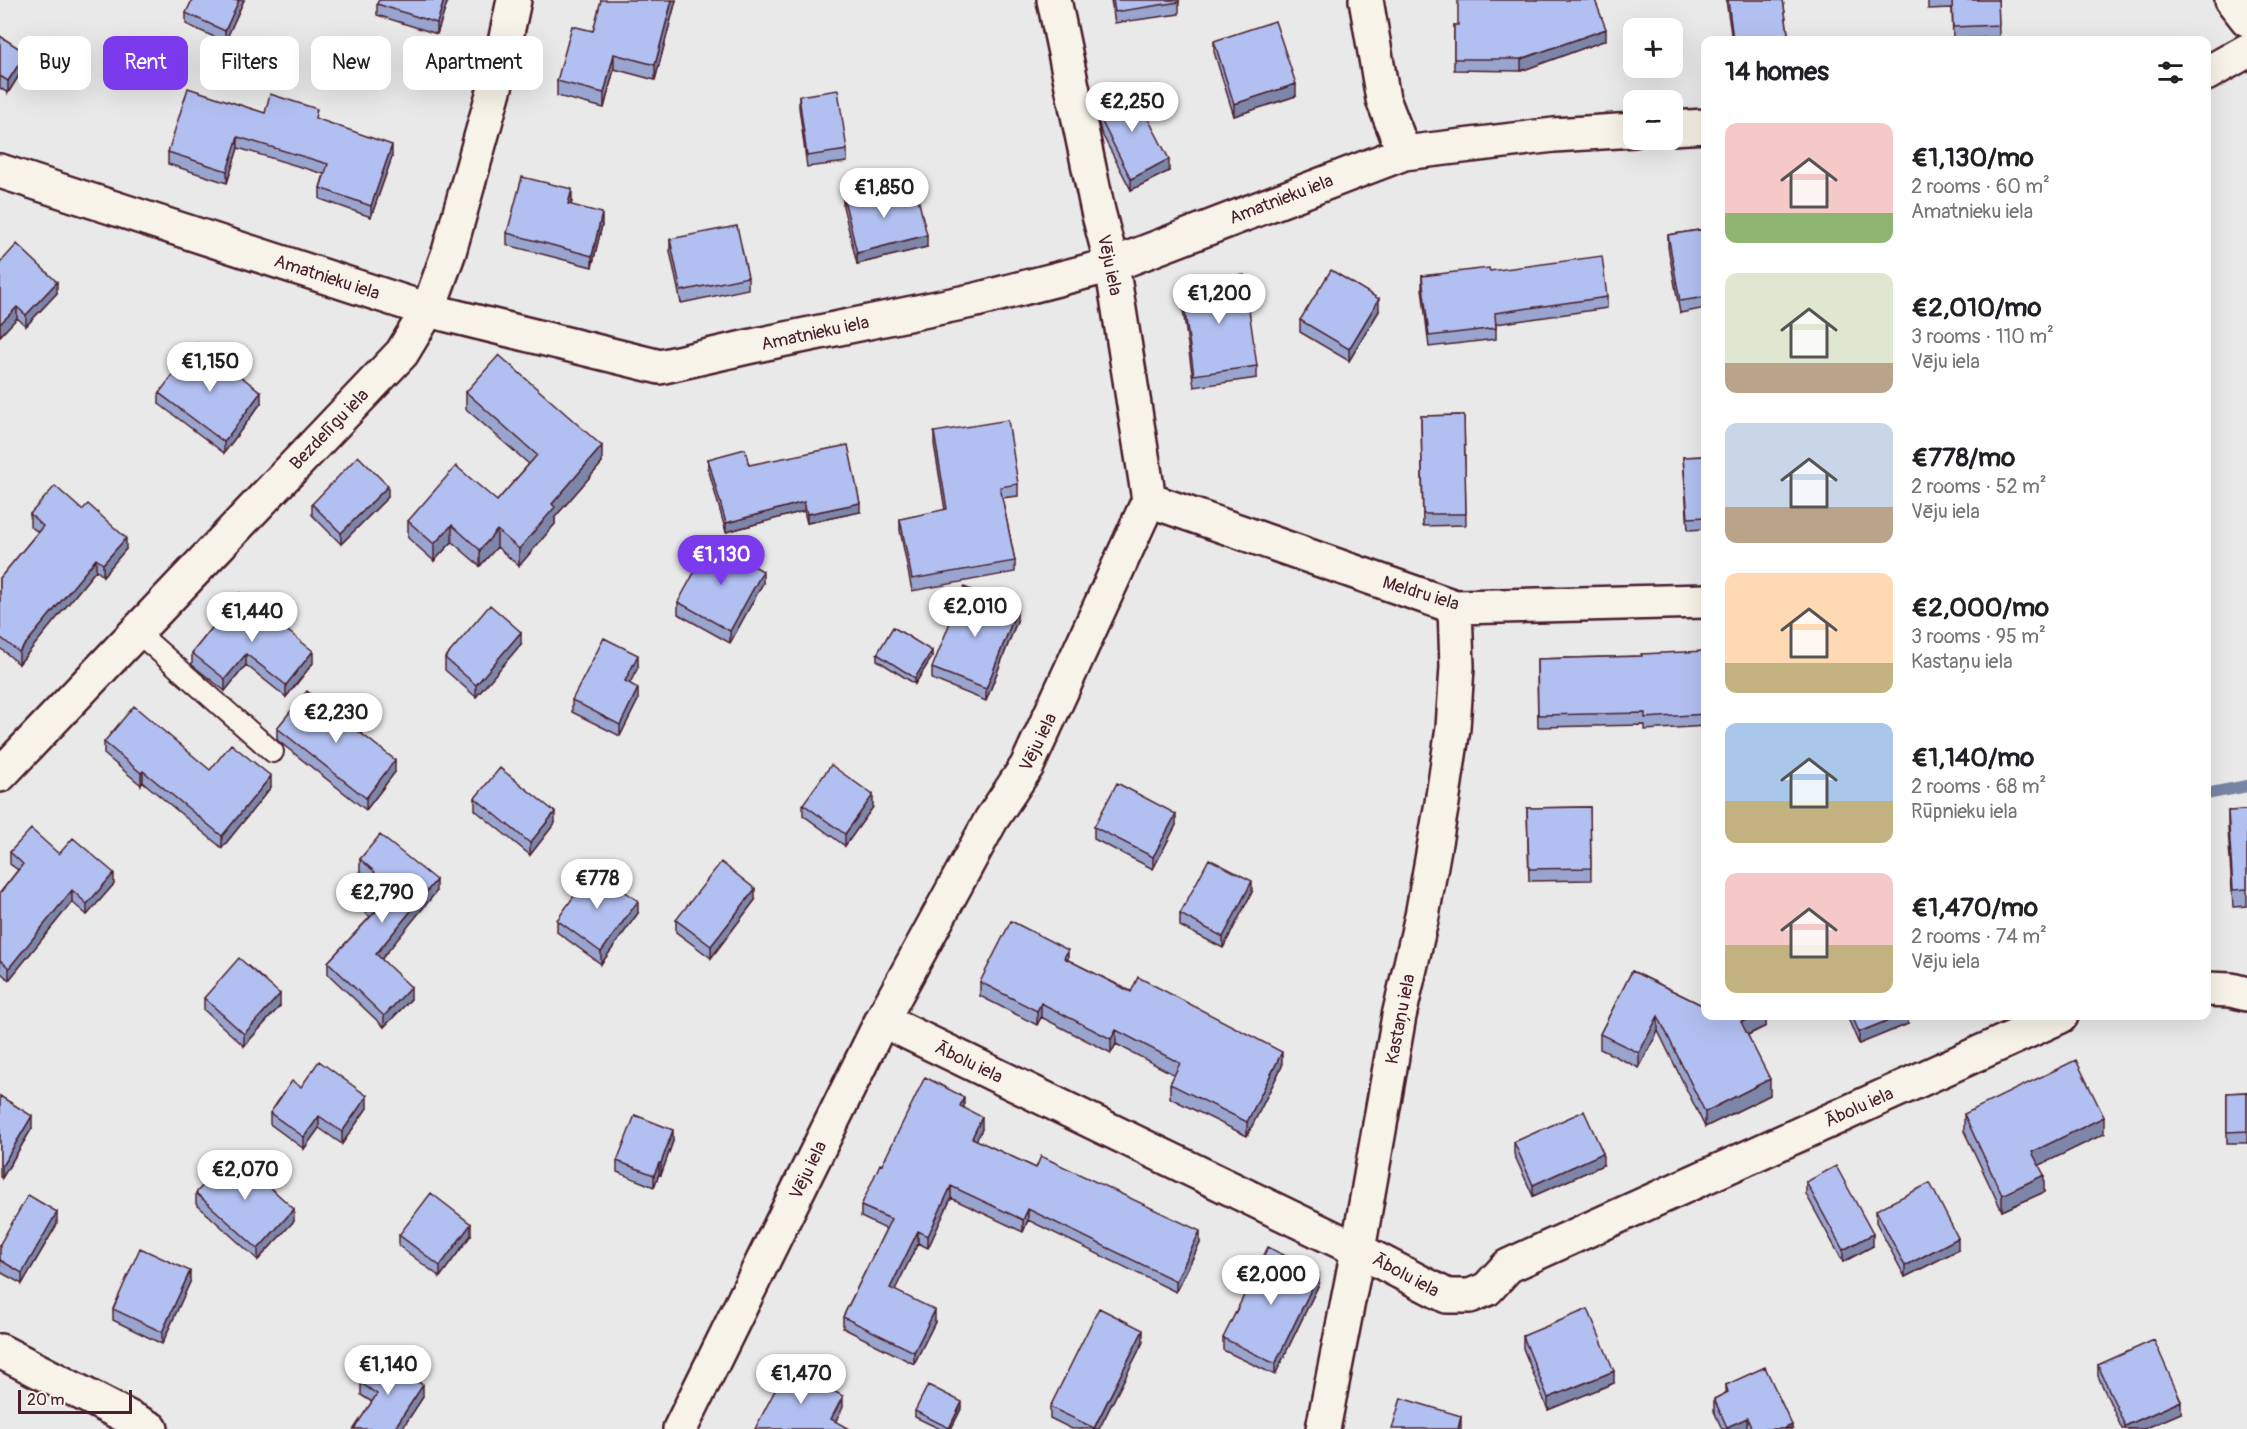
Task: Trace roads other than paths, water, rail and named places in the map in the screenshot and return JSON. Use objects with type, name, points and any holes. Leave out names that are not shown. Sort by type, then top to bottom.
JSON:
[{"type":"street","name":"Bezdelīgu iela","points":[[0,775],[402,353],[428,310],[449,252],[488,115],[514,0]]},
{"type":"street","name":"Vēju iela","points":[[680,1429],[882,1020],[991,820],[1028,766],[1149,500],[1112,265],[1098,211],[1054,0]]},
{"type":"street","points":[[1366,0],[1383,99],[1404,153]]},
{"type":"street","points":[[2232,0],[2247,19]]},
{"type":"street","points":[[2211,71],[2247,51]]},
{"type":"street","points":[[1683,127],[1701,126]]},
{"type":"street","name":"Amatnieku iela","points":[[0,171],[428,310],[660,367],[976,300],[1112,265],[1404,153],[1554,135],[1623,131]]},
{"type":"street","name":"Meldru iela","points":[[1149,500],[1455,607],[1701,601]]},
{"type":"street","name":"Kastaņu iela","points":[[1323,1429],[1358,1250],[1399,1016],[1422,916],[1442,803],[1453,728],[1457,667],[1455,607]]},
{"type":"street","points":[[2211,989],[2231,990],[2247,994]]},
{"type":"street","name":"Ābolu iela","points":[[882,1020],[1358,1250],[1447,1296],[1470,1296],[1487,1289],[1508,1266],[2052,1020]]},
{"type":"street","points":[[0,1351],[151,1429]]},
{"type":"lane","points":[[136,631],[273,752]]},
{"type":"waterway","points":[[2211,793],[2247,786]]}]
